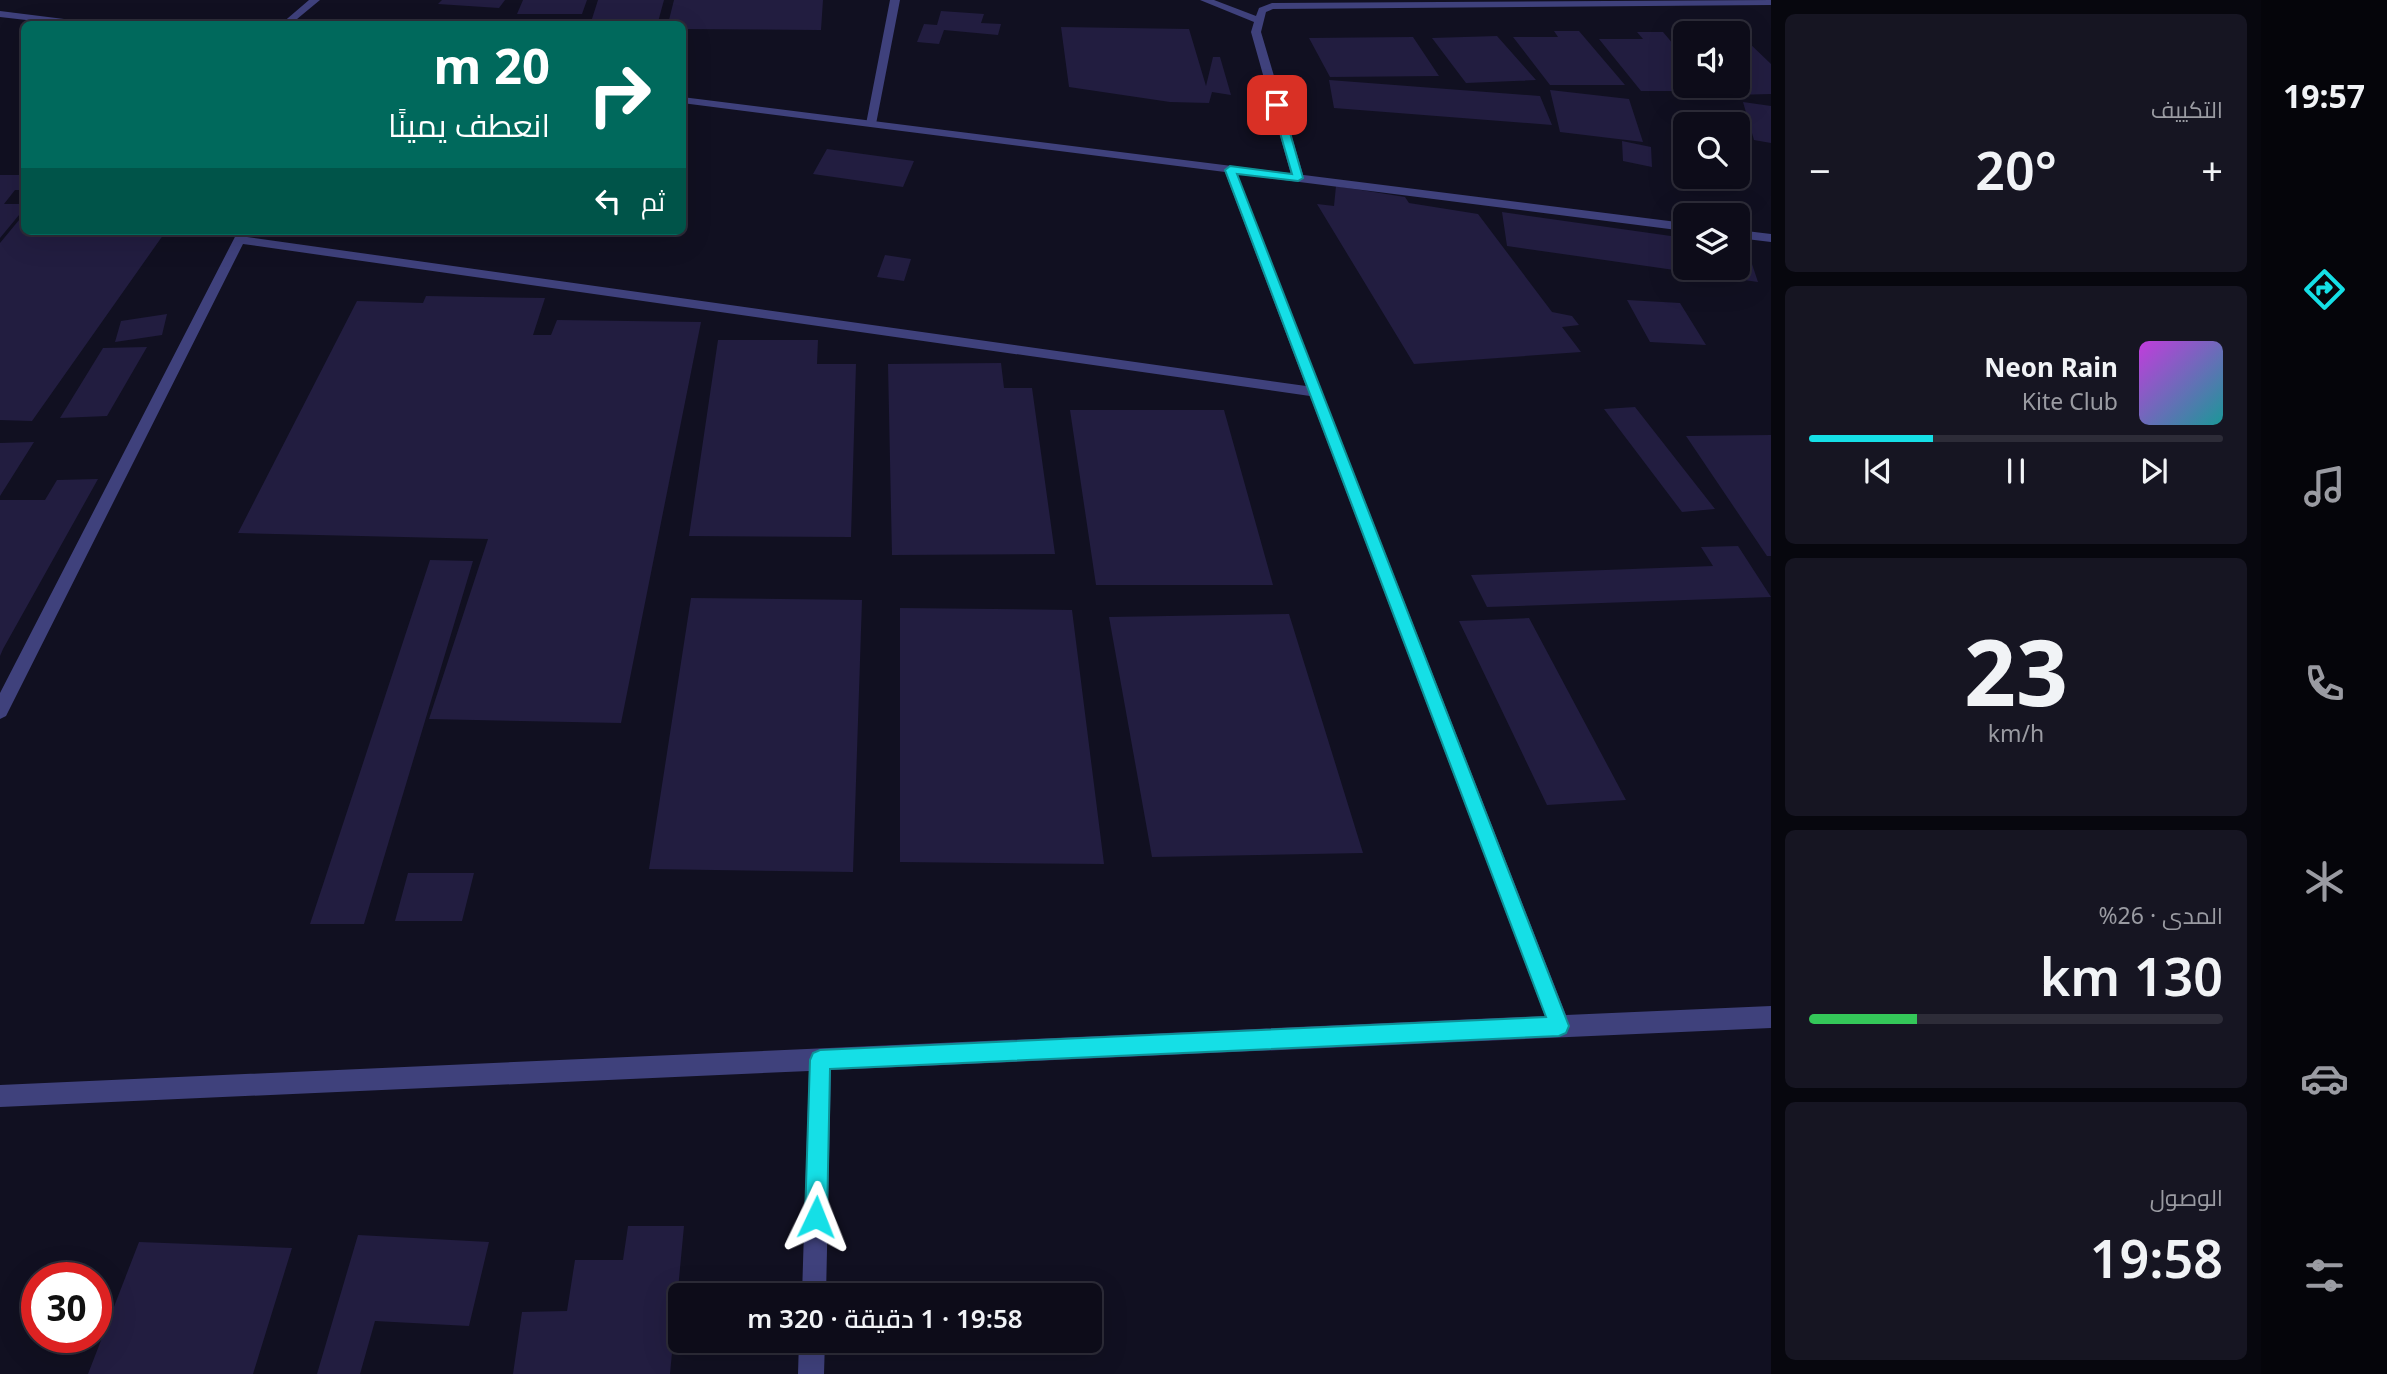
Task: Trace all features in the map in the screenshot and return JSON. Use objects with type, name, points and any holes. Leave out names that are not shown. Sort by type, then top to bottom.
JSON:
[{"type":"street","points":[[290,21],[315,0]]},
{"type":"street","points":[[871,124],[895,0]]},
{"type":"street","points":[[1205,0],[1258,20]]},
{"type":"street","points":[[1298,178],[1256,32],[1262,10],[1272,6],[1771,2]]},
{"type":"street","points":[[0,14],[56,21]]},
{"type":"street","points":[[686,101],[1673,225]]},
{"type":"street","points":[[1230,170],[1559,1026]]},
{"type":"street","points":[[1750,235],[1771,238]]},
{"type":"street","points":[[0,711],[241,236],[1317,392]]},
{"type":"street","points":[[0,1096],[1771,1017]]},
{"type":"street","points":[[814,1283],[820,1060]]},
{"type":"street","points":[[811,1374],[812,1353]]},
{"type":"building","points":[[442,0],[505,0],[499,8],[438,4]]},
{"type":"building","points":[[523,0],[587,0],[582,14],[517,14]]},
{"type":"building","points":[[598,0],[664,0],[658,21],[591,21]]},
{"type":"building","points":[[674,0],[823,0],[821,30],[686,29],[686,21],[669,21]]},
{"type":"building","points":[[941,11],[984,14],[981,23],[1001,24],[998,35],[944,30],[939,44],[917,42],[924,24],[937,25]]},
{"type":"building","points":[[1061,27],[1189,29],[1206,86],[1213,57],[1220,57],[1231,95],[1212,92],[1209,103],[1170,102],[1069,87]]},
{"type":"building","points":[[1554,31],[1579,31],[1625,85],[1550,85],[1513,37],[1558,37]]},
{"type":"building","points":[[1637,32],[1663,32],[1673,44],[1673,91],[1641,91],[1599,39],[1643,39]]},
{"type":"building","points":[[1497,36],[1536,80],[1466,83],[1432,38]]},
{"type":"building","points":[[1413,37],[1439,76],[1330,77],[1309,38]]},
{"type":"building","points":[[1750,44],[1771,64],[1771,94],[1750,95]]},
{"type":"building","points":[[1329,80],[1540,96],[1552,125],[1334,108]]},
{"type":"building","points":[[1550,90],[1629,99],[1643,142],[1560,132]]},
{"type":"building","points":[[1743,102],[1771,106],[1771,143],[1754,140],[1750,112],[1746,112]]},
{"type":"building","points":[[1622,141],[1651,147],[1652,167],[1623,161]]},
{"type":"building","points":[[827,149],[914,161],[903,187],[813,174]]},
{"type":"building","points":[[0,175],[21,175],[21,190],[15,190],[4,204],[21,204],[21,213],[0,238]]},
{"type":"building","points":[[1336,186],[1405,197],[1409,203],[1478,214],[1552,312],[1572,316],[1579,325],[1562,327],[1581,352],[1414,364],[1317,204],[1334,206]]},
{"type":"building","points":[[1502,212],[1673,236],[1673,270],[1507,246]]},
{"type":"building","points":[[21,218],[21,235],[163,235],[32,421],[0,420],[0,243]]},
{"type":"building","points":[[885,255],[911,259],[904,281],[877,277]]},
{"type":"building","points":[[1750,258],[1758,282],[1744,280],[1750,280]]},
{"type":"building","points":[[426,296],[545,298],[533,335],[551,335],[557,320],[701,322],[621,723],[429,719],[488,539],[238,533],[357,301],[423,303]]},
{"type":"building","points":[[1627,300],[1680,303],[1706,345],[1650,342]]},
{"type":"building","points":[[167,314],[162,335],[115,342],[121,321]]},
{"type":"building","points":[[718,340],[818,340],[817,364],[856,364],[851,537],[689,536]]},
{"type":"building","points":[[147,347],[107,416],[60,418],[103,348]]},
{"type":"building","points":[[1001,363],[1004,388],[1032,388],[1055,554],[892,555],[888,364]]},
{"type":"building","points":[[1635,407],[1715,509],[1682,512],[1604,409]]},
{"type":"building","points":[[1070,410],[1224,410],[1273,585],[1096,585]]},
{"type":"building","points":[[1771,435],[1771,556],[1767,556],[1686,436]]},
{"type":"building","points":[[34,442],[0,496],[0,443]]},
{"type":"building","points":[[98,479],[0,656],[0,500],[45,500],[57,480]]},
{"type":"building","points":[[1738,546],[1771,597],[1487,607],[1471,575],[1713,566],[1701,547]]},
{"type":"building","points":[[430,560],[473,561],[364,924],[310,924]]},
{"type":"building","points":[[691,598],[862,600],[853,872],[649,869]]},
{"type":"building","points":[[900,608],[1072,610],[1104,864],[900,862]]},
{"type":"building","points":[[1289,614],[1363,853],[1152,857],[1109,617]]},
{"type":"building","points":[[1529,618],[1626,800],[1547,805],[1459,621]]},
{"type":"building","points":[[408,873],[474,873],[462,921],[395,921]]},
{"type":"building","points":[[628,1226],[684,1226],[679,1283],[668,1283],[668,1353],[672,1353],[670,1374],[513,1374],[522,1312],[567,1311],[575,1260],[623,1260]]},
{"type":"building","points":[[358,1235],[489,1242],[469,1326],[375,1321],[360,1374],[317,1374]]},
{"type":"building","points":[[139,1242],[292,1248],[253,1374],[88,1374],[96,1353],[112,1353],[112,1312]]},
{"type":"route","points":[[816,1217],[820,1060],[1559,1026],[1230,170],[1298,178],[1277,105]]}]
